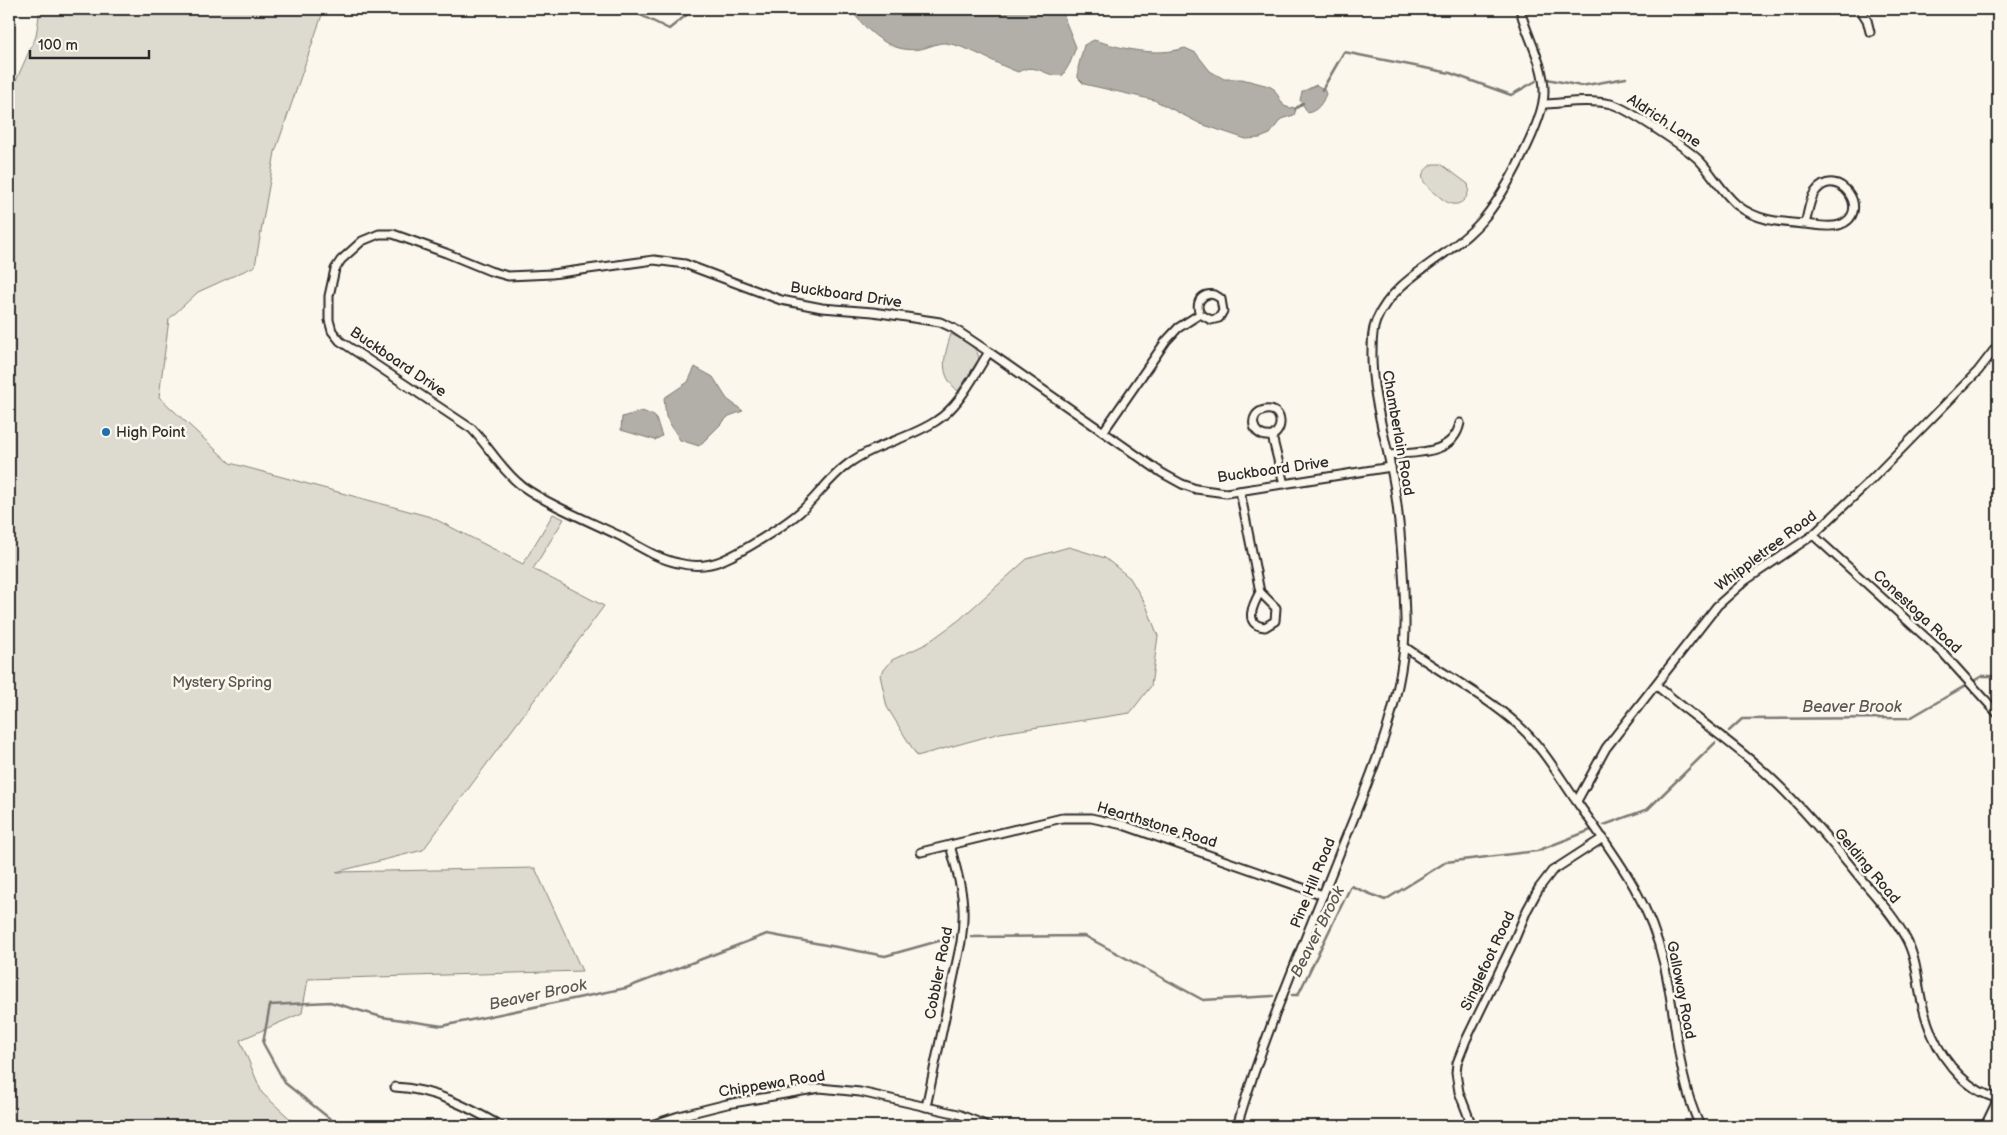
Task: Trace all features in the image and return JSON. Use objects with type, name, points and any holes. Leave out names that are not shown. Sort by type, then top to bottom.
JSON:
[{"type":"street","name":"Chamberlain Road","points":[[1405,647],[1400,537],[1389,455],[1372,383],[1373,330],[1383,307],[1398,289],[1460,242],[1488,214],[1529,140],[1543,104],[1544,90],[1543,80],[1520,9]]},
{"type":"street","points":[[1860,9],[1867,20],[1870,32]]},
{"type":"street","name":"Aldrich Lane","points":[[1543,104],[1597,102],[1619,107],[1695,157],[1725,193],[1745,211],[1769,220],[1805,224],[1832,226],[1845,222],[1853,210],[1851,195],[1840,185],[1833,184],[1820,187],[1812,198],[1805,224]]},
{"type":"street","name":"Buckboard Drive","points":[[989,352],[956,402],[938,420],[863,453],[836,474],[799,513],[741,550],[711,564],[688,565],[676,563],[660,556],[522,486],[509,474],[472,429],[340,341],[332,331],[329,320],[329,296],[335,269],[346,254],[362,241],[379,234],[392,234],[508,276],[552,274],[654,260],[685,264],[781,300],[822,308],[873,312],[940,322],[953,328],[989,352],[1162,473],[1196,489],[1214,492],[1240,491],[1391,467]]},
{"type":"street","points":[[1103,432],[1166,341],[1178,328],[1200,314]]},
{"type":"street","name":"Whippletree Road","points":[[1577,801],[1606,748],[1694,634],[1729,594],[1813,535],[1870,481],[1978,371],[1998,345]]},
{"type":"street","points":[[1389,455],[1434,450],[1443,447],[1449,444],[1456,436],[1460,423]]},
{"type":"street","points":[[1272,436],[1284,484]]},
{"type":"street","points":[[1240,491],[1260,592],[1274,605],[1278,613],[1275,621],[1265,627],[1256,625],[1251,617],[1252,608],[1260,592]]},
{"type":"street","name":"Conestoga Road","points":[[1813,535],[1943,653],[1998,714]]},
{"type":"street","name":"Galloway Road","points":[[1405,647],[1495,705],[1519,725],[1535,742],[1626,870],[1656,932],[1665,964],[1685,1086],[1690,1104],[1700,1126]]},
{"type":"street","name":"Pine Hill Road","points":[[1237,1126],[1268,1030],[1366,789],[1401,675],[1405,647]]},
{"type":"street","name":"Gelding Road","points":[[1656,685],[1770,778],[1803,811],[1857,874],[1893,918],[1908,942],[1916,967],[1926,1020],[1940,1053],[1950,1066],[1975,1089],[1998,1099]]},
{"type":"street","name":"Hearthstone Road","points":[[921,852],[1062,818],[1091,818],[1123,825],[1323,895]]},
{"type":"street","name":"Singlefoot Road","points":[[1472,1126],[1459,1092],[1456,1073],[1457,1063],[1466,1040],[1539,888],[1552,872],[1603,838]]},
{"type":"street","name":"Cobbler Road","points":[[926,1107],[963,926],[963,898],[950,845]]},
{"type":"street","points":[[395,1087],[415,1088],[440,1095],[501,1126]]},
{"type":"street","name":"Chippewa Road","points":[[648,1126],[678,1116],[727,1104],[820,1088],[847,1090],[958,1114],[988,1126]]},
{"type":"street","points":[[1985,1126],[1998,1099]]},
{"type":"green space","name":"Mystery Spring","points":[[40,9],[324,9],[275,152],[255,266],[198,292],[169,319],[159,397],[230,463],[431,517],[523,564],[553,514],[564,519],[533,569],[604,606],[423,850],[336,872],[535,868],[582,971],[308,979],[302,1013],[240,1040],[262,1093],[298,1126],[9,1126],[9,96],[36,36]]},
{"type":"green space","points":[[1433,164],[1441,164],[1468,184],[1468,192],[1463,201],[1456,204],[1445,201],[1427,186],[1423,175],[1427,168]]},
{"type":"green space","points":[[951,334],[973,347],[979,360],[958,391],[947,378],[944,365]]},
{"type":"green space","points":[[1069,547],[1105,558],[1130,578],[1146,605],[1158,636],[1151,686],[1130,713],[1000,733],[917,756],[887,707],[880,675],[892,660],[926,644],[959,620],[1027,559]]},
{"type":"shaded area","points":[[850,9],[1063,9],[1065,20],[1076,47],[1063,75],[1052,75],[1031,68],[1018,72],[965,48],[946,43],[920,49],[909,50],[899,48],[872,33]]},
{"type":"shaded area","points":[[1094,40],[1128,49],[1151,52],[1174,51],[1185,48],[1196,53],[1210,71],[1224,79],[1242,79],[1269,86],[1274,89],[1284,106],[1293,107],[1296,110],[1294,115],[1281,119],[1270,134],[1260,138],[1246,139],[1201,124],[1154,100],[1084,84],[1078,78],[1078,68],[1084,45]]},
{"type":"shaded area","points":[[1316,85],[1324,89],[1326,94],[1319,106],[1308,113],[1300,100],[1302,92]]},
{"type":"shaded area","points":[[695,367],[713,377],[727,399],[743,411],[729,416],[699,446],[680,440],[666,417],[664,398],[688,382]]},
{"type":"shaded area","points":[[642,411],[655,416],[662,436],[655,440],[621,430],[622,417]]},
{"type":"waterway","points":[[628,9],[669,29],[694,9]]},
{"type":"waterway","points":[[1322,90],[1344,52],[1450,73],[1511,95],[1536,81]]},
{"type":"waterway","points":[[1547,79],[1581,86],[1626,78]]},
{"type":"waterway","points":[[1295,109],[1303,103]]},
{"type":"waterway","name":"Beaver Brook","points":[[1729,731],[1742,719],[1910,718],[1982,676],[1998,676]]},
{"type":"waterway","name":"Beaver Brook","points":[[1604,825],[1648,809],[1715,743]]},
{"type":"waterway","name":"Beaver Brook","points":[[1292,995],[1298,995],[1351,886],[1385,900],[1446,862],[1537,851],[1591,830]]},
{"type":"waterway","name":"Beaver Brook","points":[[339,1126],[285,1083],[263,1043],[270,1005],[330,1002],[382,1017],[442,1026],[626,988],[767,934],[885,956],[953,937]]},
{"type":"waterway","name":"Beaver Brook","points":[[971,937],[1085,936],[1203,1000],[1273,996]]},
{"type":"place","name":"High Point","points":[[106,432]]}]
